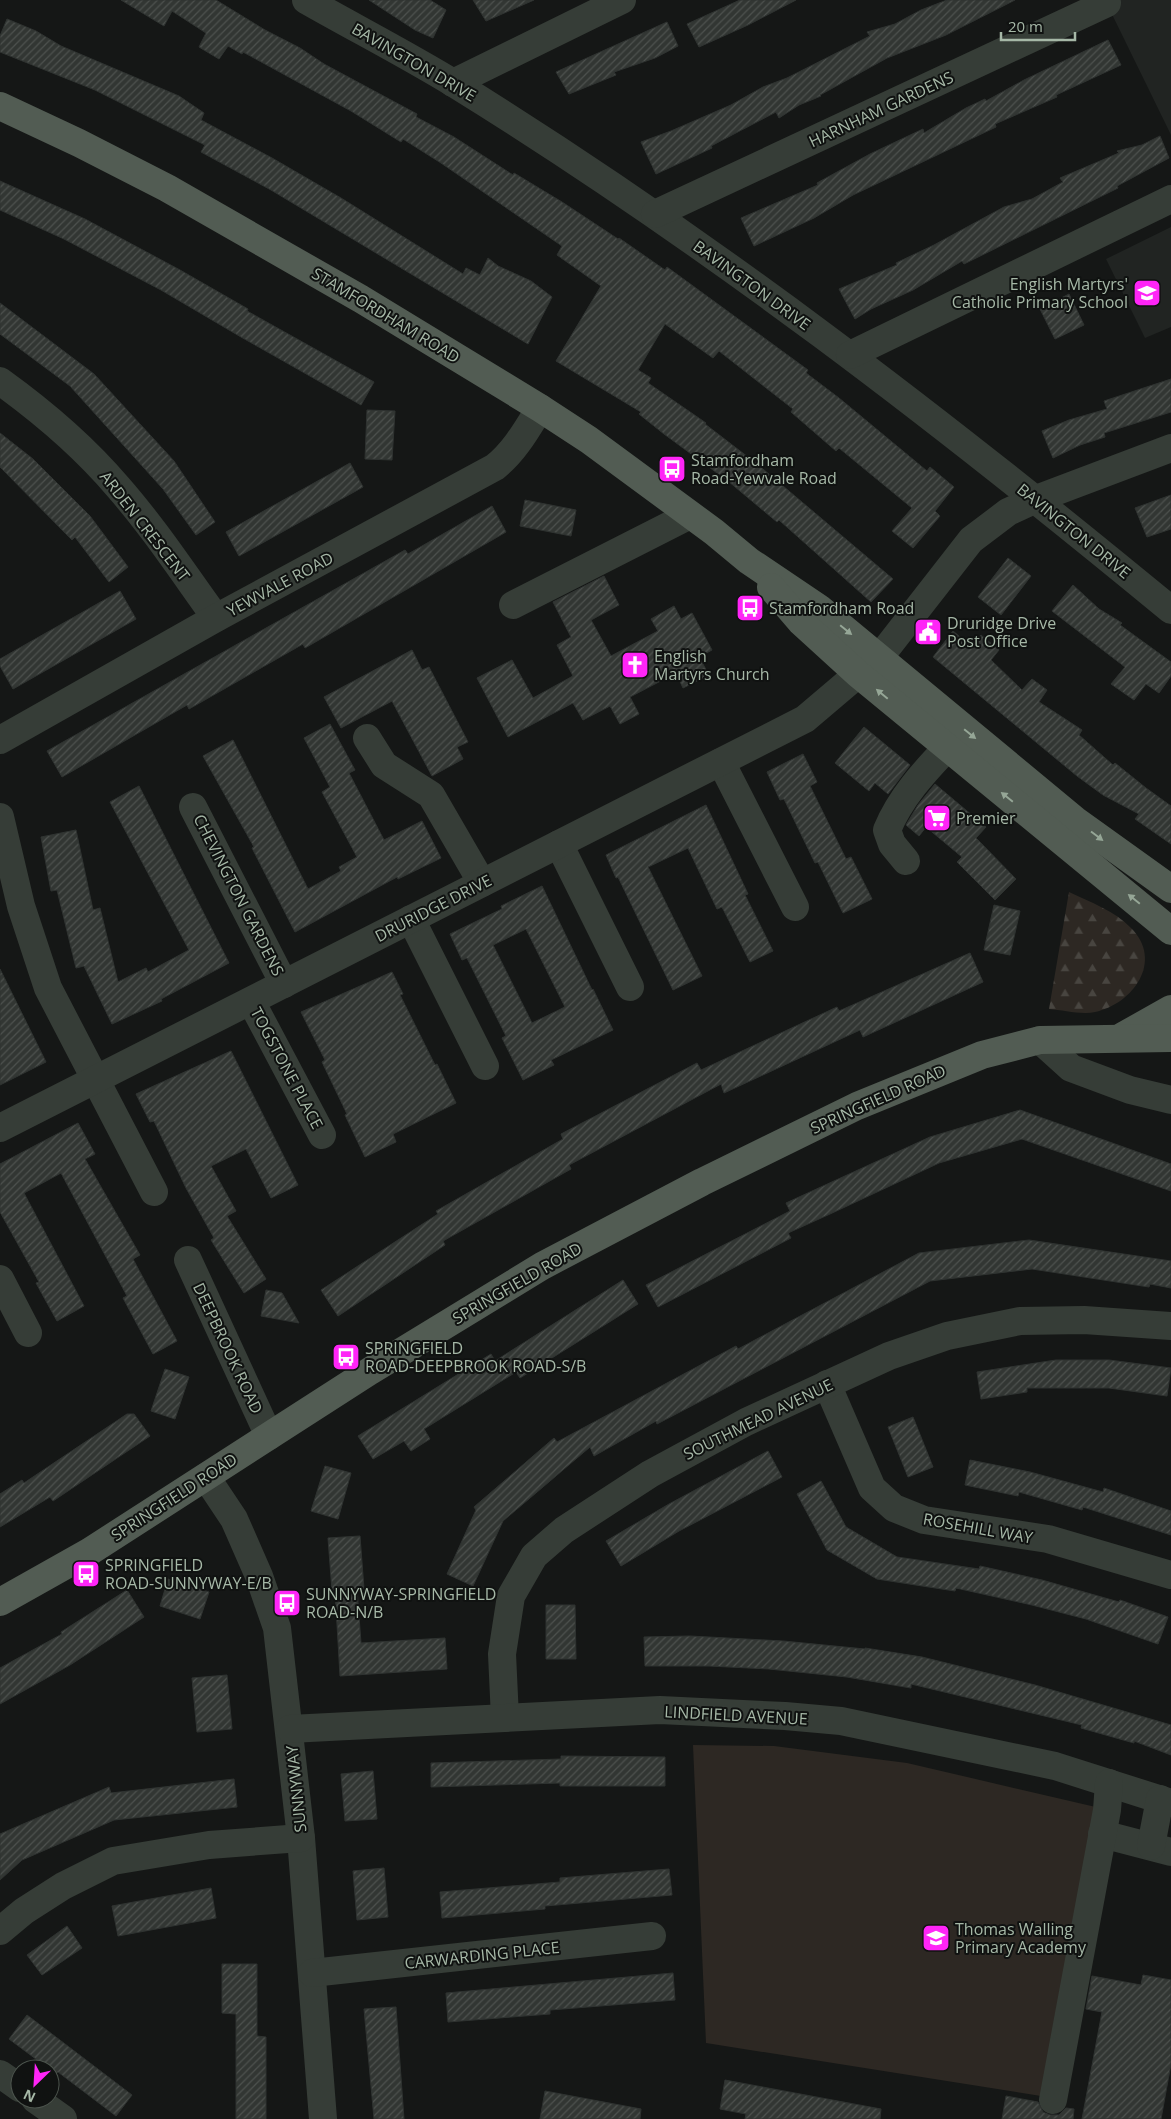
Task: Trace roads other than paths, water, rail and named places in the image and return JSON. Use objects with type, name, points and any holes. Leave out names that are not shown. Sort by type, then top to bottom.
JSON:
[{"type":"main road","name":"STAMFORDHAM ROAD","points":[[0,106],[167,188],[361,299],[589,440],[714,532],[749,561],[819,608],[1075,820],[1171,889]]},
{"type":"main road","name":"STAMFORDHAM ROAD","points":[[749,561],[801,622],[858,674],[1171,930]]},
{"type":"main road","name":"SPRINGFIELD ROAD","points":[[1119,1038],[1171,1009]]},
{"type":"main road","name":"SPRINGFIELD ROAD","points":[[0,1602],[89,1552],[269,1436],[542,1266],[702,1182],[857,1106],[982,1055],[1040,1040],[1171,1038]]},
{"type":"street","name":"BAVINGTON DRIVE","points":[[306,0],[453,83],[655,214],[850,356],[1036,499],[1171,610]]},
{"type":"street","points":[[453,83],[622,0]]},
{"type":"street","name":"HARNHAM GARDENS","points":[[655,214],[1107,3]]},
{"type":"street","points":[[850,356],[1171,199]]},
{"type":"street","name":"ARDEN CRESCENT","points":[[0,381],[29,402],[72,439],[119,487],[216,618]]},
{"type":"street","name":"YEWVALE ROAD","points":[[0,740],[216,618],[495,467],[505,459],[516,445],[540,408]]},
{"type":"street","points":[[879,658],[971,540],[1008,512],[1036,499],[1171,448]]},
{"type":"street","points":[[513,605],[690,515]]},
{"type":"street","name":"DRURIDGE DRIVE","points":[[0,1128],[804,719],[858,674]]},
{"type":"street","points":[[367,738],[384,765],[431,795],[482,883]]},
{"type":"street","points":[[906,861],[892,844],[887,830],[893,814],[921,775],[947,748]]},
{"type":"street","points":[[720,762],[795,907]]},
{"type":"street","name":"CHEVINGTON GARDENS","points":[[193,807],[284,984]]},
{"type":"street","points":[[0,817],[21,906],[48,988],[154,1192]]},
{"type":"street","points":[[558,844],[630,987]]},
{"type":"street","points":[[411,920],[485,1066]]},
{"type":"street","name":"TOGSTONE PLACE","points":[[251,1000],[322,1135]]},
{"type":"street","points":[[1040,1040],[1071,1068],[1130,1090],[1171,1100]]},
{"type":"street","name":"DEEPBROOK ROAD","points":[[188,1260],[269,1436]]},
{"type":"street","points":[[0,1279],[28,1333]]},
{"type":"street","name":"SOUTHMEAD AVENUE","points":[[504,1718],[502,1654],[511,1596],[534,1556],[564,1530],[650,1474],[746,1422],[889,1356],[947,1336],[1020,1321],[1084,1320],[1171,1326]]},
{"type":"street","name":"ROSEHILL WAY","points":[[828,1384],[872,1488],[894,1508],[924,1520],[1048,1540],[1171,1575]]},
{"type":"street","name":"SUNNYWAY","points":[[206,1477],[234,1519],[260,1576],[277,1628],[301,1838],[322,2119]]},
{"type":"street","name":"LINDFIELD AVENUE","points":[[290,1729],[660,1710],[785,1716],[842,1722],[1045,1764],[1166,1801]]},
{"type":"street","points":[[1053,2100],[1107,1810],[1109,1783]]},
{"type":"street","points":[[1102,1834],[1161,1849],[1166,1801]]},
{"type":"street","points":[[0,1931],[24,1911],[63,1886],[113,1861],[209,1845],[301,1838]]},
{"type":"street","name":"CARWARDING PLACE","points":[[312,1973],[652,1936]]},
{"type":"street","points":[[49,2109],[63,2119]]},
{"type":"place","name":"English Martyrs' Catholic Primary School","points":[[1147,293]]},
{"type":"place","name":"Stamfordham Road-Yewvale Road","points":[[672,469]]},
{"type":"place","name":"Stamfordham Road","points":[[750,608]]},
{"type":"place","name":"Druridge Drive Post Office","points":[[928,632]]},
{"type":"place","name":"English Martyrs Church","points":[[635,665]]},
{"type":"place","name":"Premier","points":[[937,818]]},
{"type":"place","name":"SPRINGFIELD ROAD-DEEPBROOK ROAD-S/B","points":[[346,1357]]},
{"type":"place","name":"SPRINGFIELD ROAD-SUNNYWAY-E/B","points":[[86,1574]]},
{"type":"place","name":"SUNNYWAY-SPRINGFIELD ROAD-N/B","points":[[287,1603]]},
{"type":"place","name":"Thomas Walling Primary Academy","points":[[936,1938]]}]
